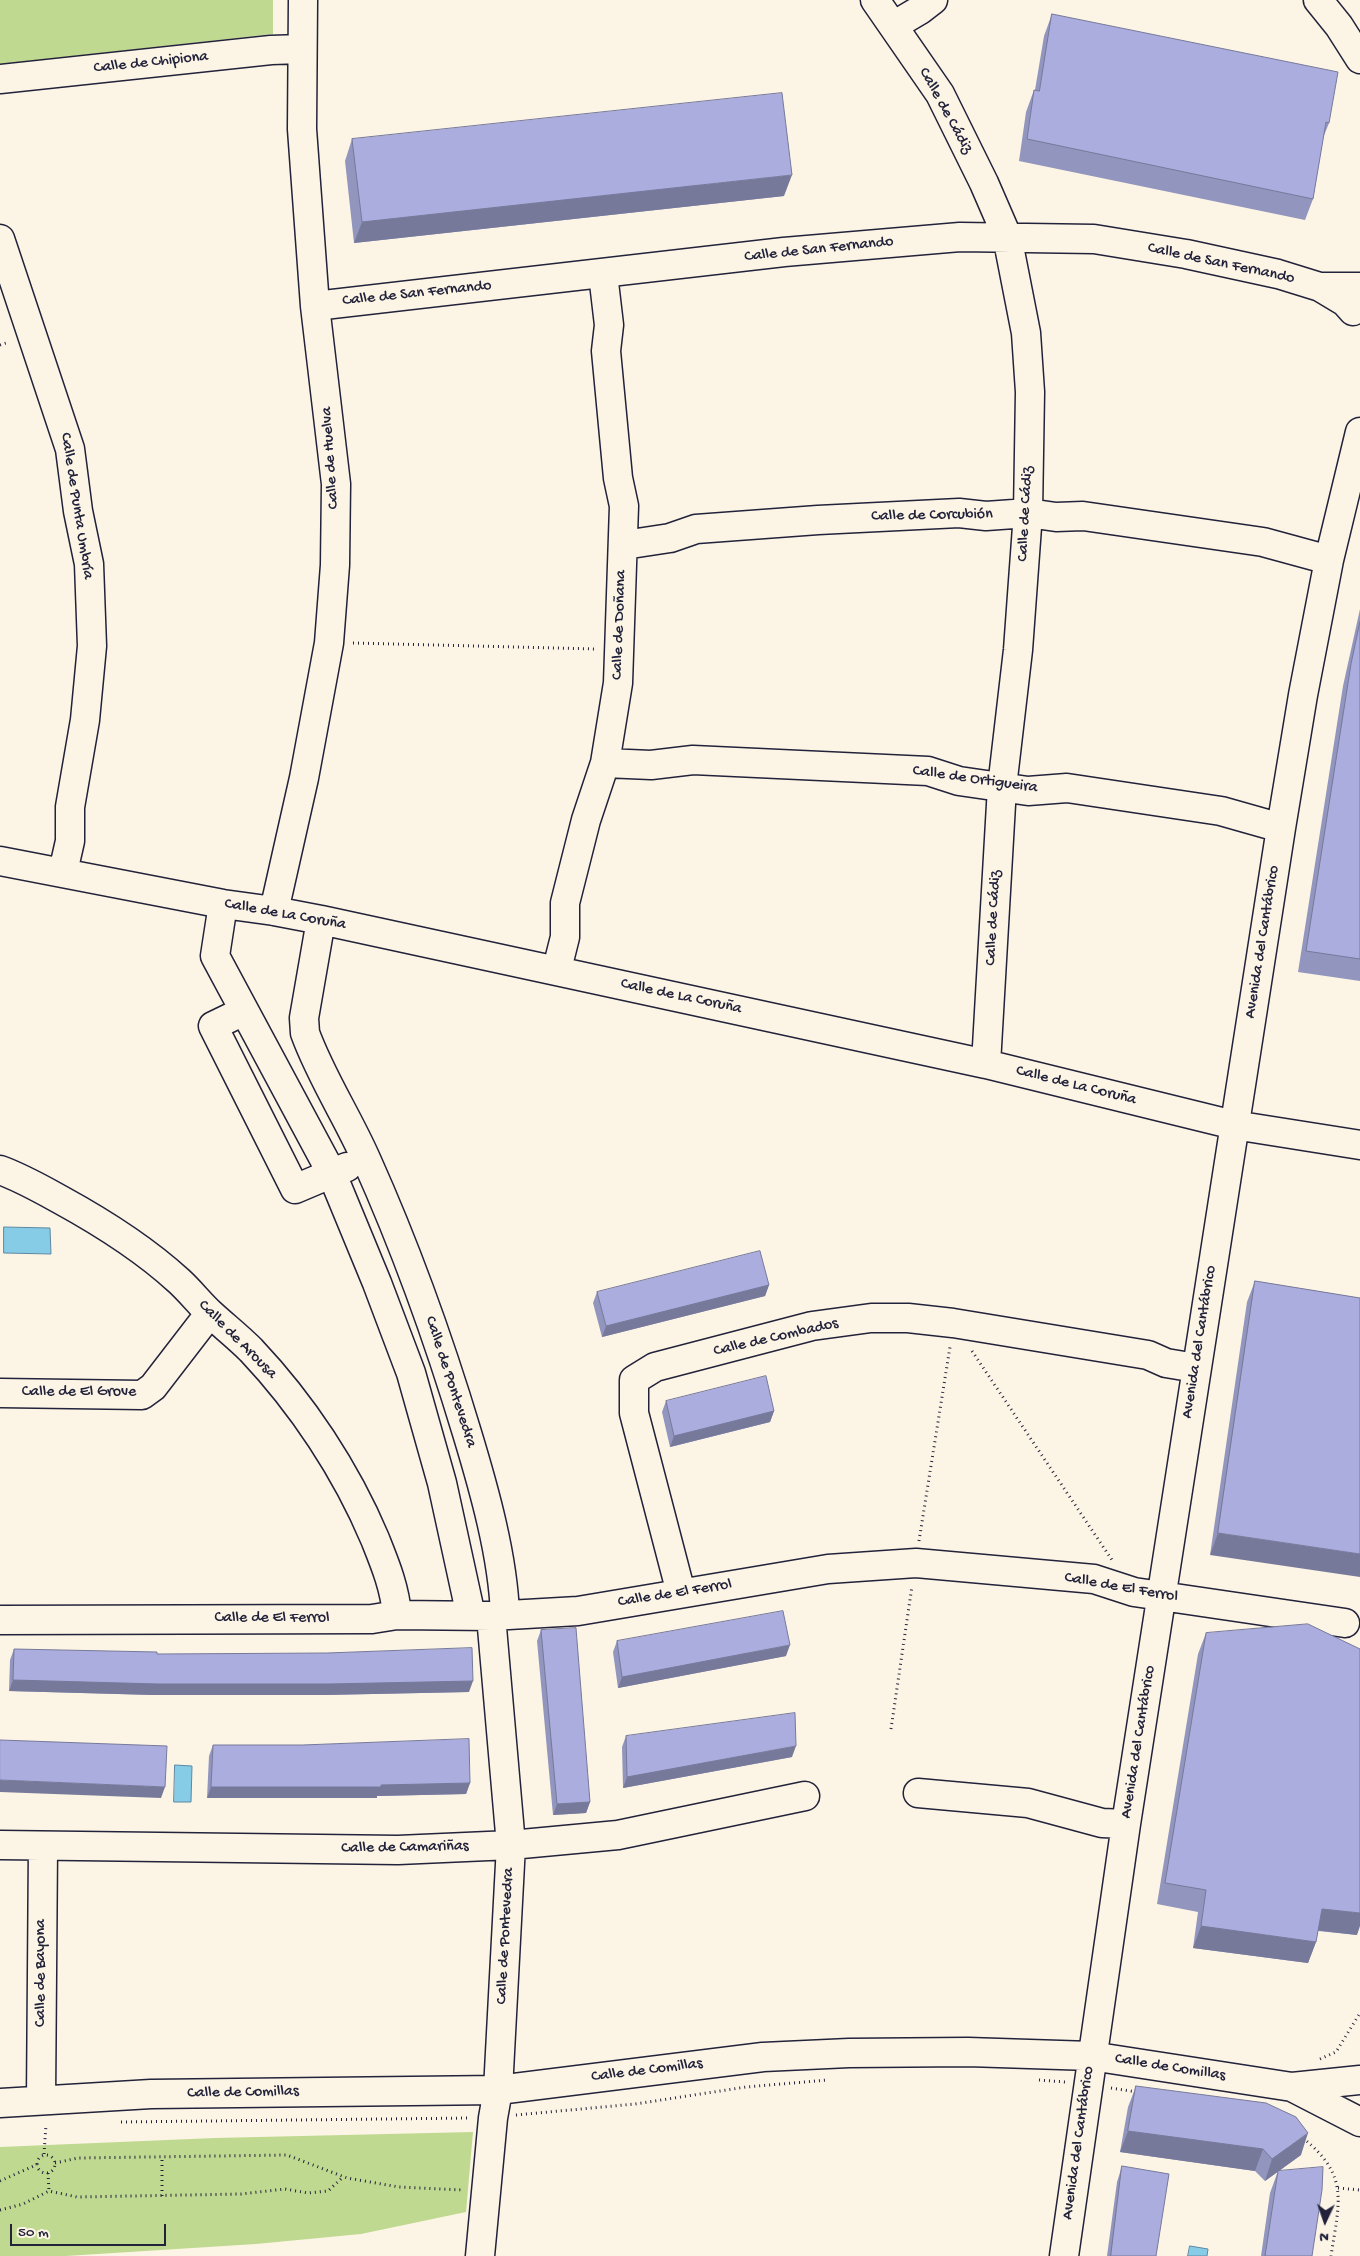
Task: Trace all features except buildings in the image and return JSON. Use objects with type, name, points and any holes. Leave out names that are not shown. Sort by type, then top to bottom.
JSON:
[{"type":"street","name":"Calle de Huelva","points":[[274,910],[304,778],[329,643],[335,565],[336,484],[315,306],[302,129],[303,0]]},
{"type":"street","name":"Calle de Cádiz","points":[[875,0],[940,94],[984,183],[1007,236],[1026,333],[1030,392],[1028,513],[1018,650],[1002,787],[986,1064]]},
{"type":"street","points":[[894,26],[933,0]]},
{"type":"street","points":[[1318,0],[1340,26],[1360,59]]},
{"type":"street","name":"Calle de Chipiona","points":[[0,79],[271,50],[302,49]]},
{"type":"street","name":"Calle de San Fernando","points":[[315,306],[784,252],[960,236],[1094,239],[1177,252],[1278,274],[1320,287],[1358,302]]},
{"type":"street","name":"Calle de Punta Umbría","points":[[0,239],[70,449],[78,511],[89,564],[92,646],[85,720],[70,807],[70,842],[63,872]]},
{"type":"street","name":"Calle de Doñana","points":[[557,970],[565,937],[565,902],[586,820],[605,763],[618,683],[624,506],[618,478],[606,351],[609,324],[603,274]]},
{"type":"street","name":"Avenida del Cantábrico","points":[[1064,2256],[1091,2056],[1126,1824],[1281,828],[1303,695],[1329,560],[1360,432]]},
{"type":"street","name":"Calle de Corcubión","points":[[624,545],[670,538],[696,529],[959,513],[986,516],[1028,513],[1056,517],[1083,516],[1263,542],[1329,560]]},
{"type":"street","name":"Calle de Ortigueira","points":[[605,763],[651,765],[693,760],[928,771],[959,781],[1028,791],[1067,788],[1221,811],[1281,828]]},
{"type":"street","name":"Calle de La Coruña","points":[[0,861],[223,904],[274,910],[986,1064],[1234,1125],[1360,1144]]},
{"type":"street","name":"Calle de Pontevedra","points":[[223,904],[215,956],[332,1174],[377,1283],[411,1373],[442,1483],[497,1615]]},
{"type":"street","name":"Calle de Pontevedra","points":[[321,920],[304,1018],[305,1033],[366,1158],[411,1268],[449,1376],[481,1480],[500,1572],[497,1615],[511,1845],[498,2090],[493,2118],[480,2256]]},
{"type":"street","points":[[244,1011],[213,1026],[295,1189],[366,1158]]},
{"type":"street","name":"Calle de Arousa","points":[[0,1170],[19,1177],[106,1225],[179,1281],[210,1313],[250,1349],[284,1388],[315,1430],[342,1473],[366,1518],[384,1561],[396,1596],[397,1615]]},
{"type":"street","name":"Calle de El Grove","points":[[0,1393],[142,1395],[153,1387],[210,1313]]},
{"type":"street","name":"Calle de Combados","points":[[681,1593],[634,1414],[634,1380],[655,1367],[812,1326],[871,1318],[908,1318],[954,1322],[1148,1355],[1166,1363],[1196,1368]]},
{"type":"street","name":"Calle de El Ferrol","points":[[0,1620],[372,1619],[397,1615],[497,1615],[578,1611],[828,1569],[916,1563],[1094,1579],[1134,1592],[1345,1623]]},
{"type":"street","points":[[918,1793],[1028,1803],[1102,1823],[1126,1824]]},
{"type":"street","name":"Calle de Camariñas","points":[[0,1845],[398,1850],[511,1845],[618,1835],[805,1796]]},
{"type":"street","name":"Calle de Bayona","points":[[41,2116],[42,1846]]},
{"type":"street","name":"Calle de Comillas","points":[[0,2103],[41,2116],[151,2094],[498,2090],[763,2056],[849,2053],[968,2052],[1091,2056],[1292,2087],[1360,2080]]},
{"type":"street","name":"Calle de Comillas","points":[[1292,2087],[1360,2122]]},
{"type":"path","points":[[329,643],[619,649]]},
{"type":"path","points":[[891,1729],[954,1322]]},
{"type":"path","points":[[954,1322],[1134,1592]]},
{"type":"path","points":[[115,2122],[493,2118],[635,2104],[746,2087],[832,2080]]},
{"type":"path","points":[[1038,2080],[1087,2084],[1143,2093]]},
{"type":"path","points":[[44,2154],[41,2116],[56,2123]]},
{"type":"path","points":[[44,2154],[52,2156],[56,2163],[54,2169],[48,2173],[41,2172],[36,2165],[38,2158],[44,2154]]},
{"type":"path","points":[[56,2163],[78,2158],[287,2155],[343,2177],[399,2187],[486,2191]]},
{"type":"path","points":[[162,2157],[162,2196]]},
{"type":"path","points":[[0,2180],[36,2165]]},
{"type":"path","points":[[48,2173],[49,2192]]},
{"type":"path","points":[[0,2210],[23,2204],[49,2192],[77,2197],[241,2194],[285,2188],[308,2192],[328,2191],[343,2177]]},
{"type":"path","points":[[1338,2188],[1360,2190]]},
{"type":"green space","points":[[0,0],[273,0],[273,34],[0,64]]},
{"type":"green space","points":[[473,2132],[466,2212],[361,2234],[256,2244],[66,2256],[0,2256],[0,2147],[215,2138]]},
{"type":"water","points":[[4,1227],[50,1228],[51,1254],[4,1253]]},
{"type":"water","points":[[175,1765],[192,1766],[191,1802],[174,1802]]},
{"type":"water","points":[[1190,2246],[1208,2249],[1207,2256],[1188,2256]]}]
